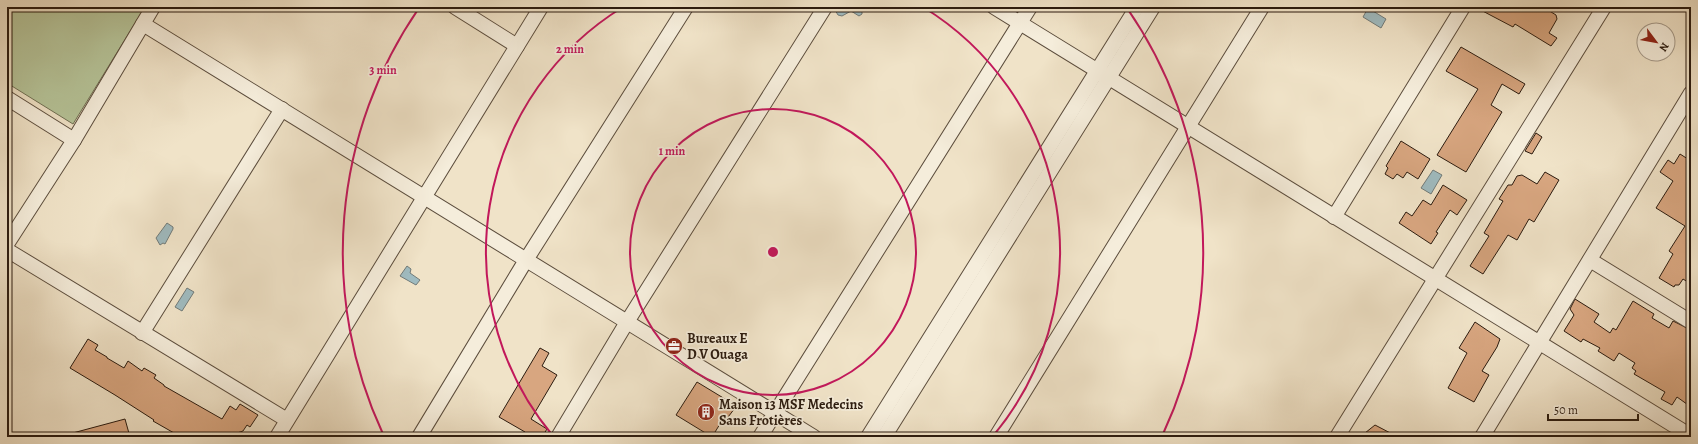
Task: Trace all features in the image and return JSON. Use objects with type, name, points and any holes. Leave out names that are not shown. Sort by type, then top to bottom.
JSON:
[{"type":"street","points":[[7,244],[74,140],[153,7]]},
{"type":"street","points":[[455,7],[518,46]]},
{"type":"street","points":[[277,437],[541,7]]},
{"type":"street","points":[[419,437],[526,260],[686,7]]},
{"type":"street","points":[[558,437],[627,322],[825,7]]},
{"type":"street","points":[[994,7],[1691,436]]},
{"type":"street","points":[[760,437],[1030,7]]},
{"type":"street","points":[[884,437],[1103,75],[1137,7]]},
{"type":"street","points":[[868,437],[1103,75],[1153,7]]},
{"type":"street","points":[[996,437],[1262,7]]},
{"type":"street","points":[[1334,217],[1463,7]]},
{"type":"street","points":[[1337,437],[1604,7]]},
{"type":"street","points":[[143,24],[814,437]]},
{"type":"street","points":[[1482,437],[1691,93]]},
{"type":"street","points":[[7,98],[74,140]]},
{"type":"street","points":[[142,333],[282,109]]},
{"type":"street","points":[[7,250],[287,420]]},
{"type":"street","points":[[1590,260],[1690,319]]},
{"type":"green space","points":[[7,7],[145,7],[73,124],[7,83]]},
{"type":"water","points":[[836,7],[854,7],[862,12],[862,14],[859,16],[851,11],[842,16],[838,15],[835,10]]},
{"type":"water","points":[[1368,8],[1386,19],[1381,28],[1363,17]]},
{"type":"water","points":[[1433,170],[1442,175],[1431,194],[1421,188]]},
{"type":"water","points":[[167,223],[173,227],[173,229],[165,244],[163,243],[160,245],[156,238]]},
{"type":"water","points":[[407,266],[411,269],[410,273],[420,280],[416,285],[400,276]]},
{"type":"water","points":[[187,288],[194,292],[182,311],[175,307]]},
{"type":"building","points":[[1475,7],[1543,7],[1556,15],[1557,19],[1549,33],[1557,38],[1551,46],[1515,24],[1513,27]]},
{"type":"building","points":[[1461,47],[1525,84],[1519,94],[1502,84],[1491,105],[1502,112],[1466,172],[1437,155],[1478,89],[1446,71]]},
{"type":"building","points":[[1536,133],[1542,137],[1532,154],[1525,151]]},
{"type":"building","points":[[1401,141],[1430,159],[1418,179],[1407,172],[1403,178],[1397,174],[1393,179],[1385,174],[1388,168],[1386,166]]},
{"type":"building","points":[[1680,154],[1691,161],[1691,284],[1683,279],[1679,285],[1675,285],[1674,287],[1659,278],[1673,254],[1669,251],[1685,226],[1656,208],[1673,181],[1660,172],[1668,160],[1674,164]]},
{"type":"building","points":[[1545,172],[1559,180],[1534,222],[1529,219],[1517,240],[1508,235],[1483,274],[1470,266],[1489,236],[1484,233],[1503,201],[1499,199],[1508,185],[1512,185],[1517,176],[1522,175],[1537,184]]},
{"type":"building","points":[[1443,185],[1467,200],[1457,215],[1450,210],[1436,232],[1438,233],[1431,244],[1399,223],[1406,212],[1412,216],[1423,200],[1431,205]]},
{"type":"building","points":[[1575,299],[1599,314],[1594,322],[1610,333],[1613,328],[1616,330],[1633,301],[1654,314],[1652,318],[1669,328],[1673,321],[1691,330],[1691,407],[1677,397],[1672,405],[1661,399],[1665,392],[1634,374],[1636,371],[1632,368],[1635,363],[1619,353],[1614,361],[1598,351],[1600,348],[1583,339],[1581,342],[1564,331],[1574,315],[1570,309]]},
{"type":"building","points":[[1475,322],[1500,339],[1497,347],[1482,371],[1489,375],[1474,402],[1448,388],[1467,353],[1459,348]]},
{"type":"building","points":[[88,339],[98,345],[95,350],[107,358],[124,368],[128,361],[142,371],[144,368],[156,375],[154,378],[164,386],[222,419],[230,406],[236,410],[240,404],[258,415],[250,427],[247,425],[243,431],[225,437],[181,437],[70,368]]},
{"type":"building","points":[[540,348],[549,353],[542,366],[557,375],[531,419],[547,429],[542,437],[529,437],[524,433],[525,432],[499,417]]},
{"type":"building","name":"Maison 13 MSF Medecins Sans Frotières","points":[[697,382],[730,402],[729,404],[735,408],[725,421],[723,419],[712,437],[676,415]]},
{"type":"building","points":[[125,419],[130,437],[70,437],[69,434]]},
{"type":"building","points":[[1375,425],[1398,437],[1360,437]]},
{"type":"place","name":"Bureaux E D V Ouaga","points":[[674,346]]},
{"type":"place","name":"Maison 13 MSF Medecins Sans Frotières","points":[[706,412]]}]
